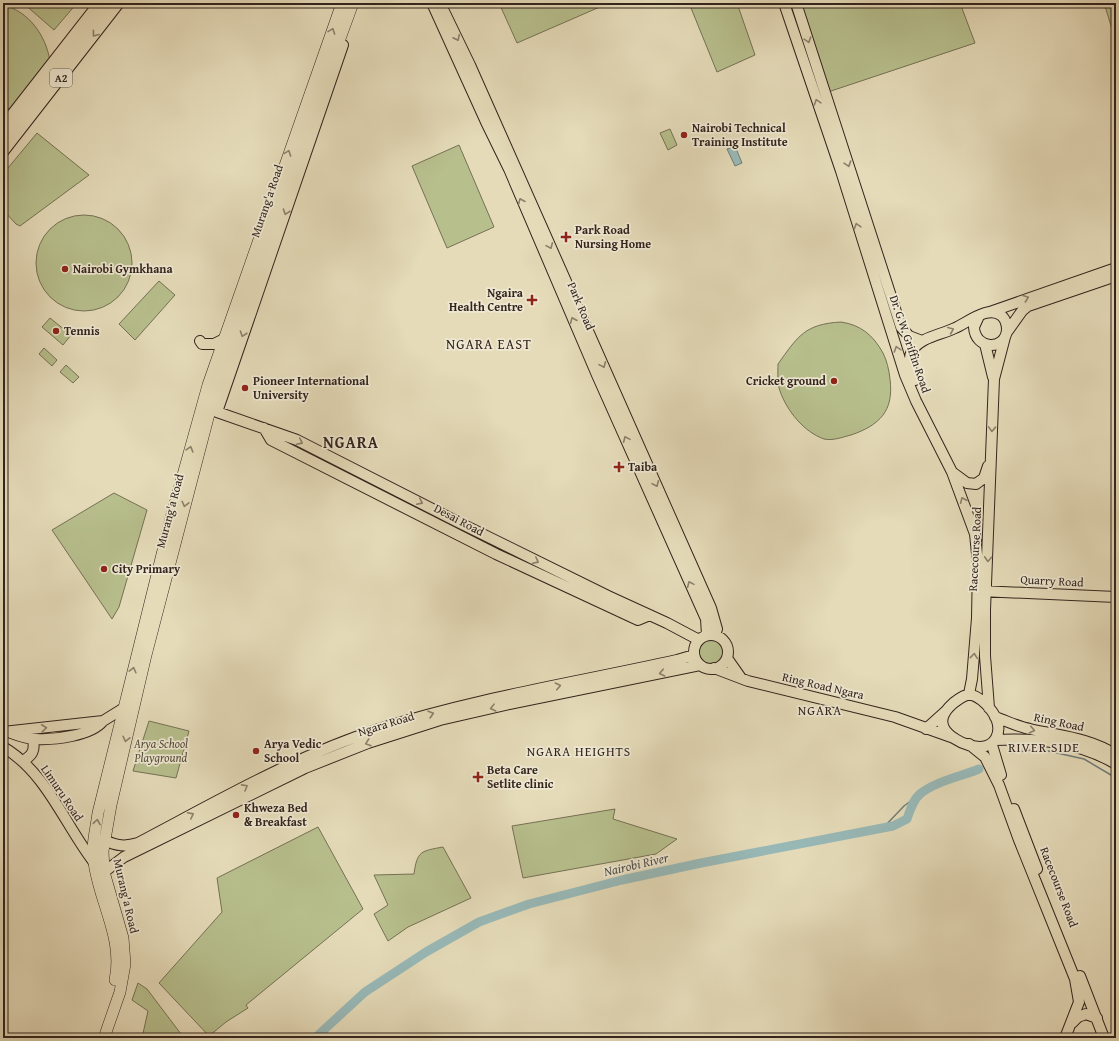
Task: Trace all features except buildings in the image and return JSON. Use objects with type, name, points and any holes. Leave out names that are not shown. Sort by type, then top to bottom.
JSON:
[{"type":"highway","name":"Murang'a Road","points":[[96,1038],[115,997],[117,974],[116,950],[93,861],[98,813],[170,518],[208,384],[342,3]]},
{"type":"highway","name":"Murang'a Road","points":[[104,1038],[125,964],[123,938],[104,872],[104,840],[146,655],[214,395],[285,189],[353,3]]},
{"type":"main road","points":[[3,126],[99,3]]},
{"type":"main road","name":"A2","points":[[3,138],[108,3]]},
{"type":"main road","name":"A2","points":[[3,152],[119,3]]},
{"type":"main road","name":"Murang'a Road","points":[[217,412],[359,3]]},
{"type":"main road","name":"Park Road","points":[[432,3],[509,169],[597,376],[710,617]]},
{"type":"main road","name":"Park Road","points":[[440,3],[470,65],[710,617]]},
{"type":"main road","name":"Dr. G.W. Griffin Road","points":[[784,3],[841,171],[906,375],[922,412],[952,472],[975,534],[982,591],[969,694]]},
{"type":"main road","name":"Dr. G.W. Griffin Road","points":[[796,3],[900,327],[909,336],[922,341]]},
{"type":"main road","points":[[922,412],[921,398],[911,369],[910,357],[911,352],[922,341],[952,330],[979,316],[1116,268]]},
{"type":"main road","points":[[979,316],[975,323],[974,332],[978,340],[985,344],[996,344],[1006,335],[1022,311],[1028,306],[1116,276]]},
{"type":"main road","points":[[990,312],[998,314],[1005,320],[1006,335],[994,379]]},
{"type":"main road","points":[[200,341],[202,344],[214,344],[224,339]]},
{"type":"main road","points":[[985,344],[994,379]]},
{"type":"main road","name":"Racecourse Road","points":[[989,708],[982,591],[991,458],[994,379]]},
{"type":"main road","name":"Desai Road","points":[[217,412],[296,440],[515,550],[650,615],[707,637]]},
{"type":"main road","name":"Desai Road","points":[[264,428],[271,440],[510,561],[638,620],[650,615]]},
{"type":"main road","points":[[952,472],[967,483],[976,484],[984,478],[991,458]]},
{"type":"main road","points":[[510,561],[515,550]]},
{"type":"main road","name":"Quarry Road","points":[[982,591],[1116,597]]},
{"type":"main road","points":[[710,617],[707,637],[695,647],[694,655],[700,664],[708,668],[719,666],[727,658]]},
{"type":"main road","points":[[707,637],[722,639],[726,645],[727,658],[741,678]]},
{"type":"main road","name":"Ngara Road","points":[[104,872],[124,857],[305,768],[343,752],[440,720],[694,655]]},
{"type":"main road","name":"Ngara Road","points":[[104,840],[119,846],[127,846],[138,842],[304,758],[373,731],[444,711],[700,664]]},
{"type":"main road","name":"Ring Road Ngara","points":[[714,668],[741,678],[895,717],[954,738]]},
{"type":"main road","points":[[926,729],[961,697],[969,694],[977,696],[995,716],[998,726],[993,742],[986,747],[969,744],[954,738],[945,729],[943,724],[947,710]]},
{"type":"main road","points":[[4,732],[33,739],[50,739],[92,731],[103,721],[124,708]]},
{"type":"main road","name":"Ring Road","points":[[995,716],[1029,729],[1088,741],[1116,754]]},
{"type":"main road","points":[[4,732],[103,721]]},
{"type":"main road","points":[[23,761],[34,751],[33,739]]},
{"type":"main road","name":"Ring Road","points":[[993,742],[1037,740],[1068,744],[1089,750],[1116,764]]},
{"type":"main road","name":"Racecourse Road","points":[[993,742],[998,768],[1104,1038]]},
{"type":"main road","name":"Racecourse Road","points":[[969,744],[985,757],[999,785],[1019,840],[1075,979],[1079,994],[1079,1002],[1071,1024]]},
{"type":"main road","name":"Limuru Road","points":[[3,748],[23,761],[38,777],[77,839],[93,861]]},
{"type":"main road","points":[[1064,1038],[1071,1024],[1082,1015],[1091,1015],[1096,1018]]},
{"type":"green space","points":[[23,3],[77,3],[54,30]]},
{"type":"green space","points":[[499,3],[609,3],[517,43]]},
{"type":"green space","points":[[689,3],[713,3],[722,6],[730,3],[737,3],[755,55],[717,72]]},
{"type":"green space","points":[[796,3],[960,3],[975,43],[825,93]]},
{"type":"green space","points":[[1104,3],[1116,3],[1116,42]]},
{"type":"green space","points":[[3,5],[21,13],[35,26],[45,43],[50,61],[12,109],[3,108]]},
{"type":"green space","points":[[670,129],[677,145],[668,150],[660,133]]},
{"type":"green space","points":[[37,133],[89,175],[20,226],[16,224],[3,210],[3,174]]},
{"type":"green space","points":[[459,145],[494,227],[447,248],[412,166]]},
{"type":"green space","points":[[84,215],[102,219],[111,223],[118,229],[124,236],[128,245],[132,263],[128,281],[124,290],[118,297],[111,303],[102,307],[84,311],[66,307],[57,303],[50,297],[44,290],[40,281],[36,263],[40,245],[44,236],[50,229],[57,223],[66,219]]},
{"type":"green space","points":[[159,281],[175,295],[135,340],[119,324]]},
{"type":"green space","name":"Tennis","points":[[50,318],[71,335],[63,345],[42,327]]},
{"type":"green space","name":"Cricket ground","points":[[841,322],[860,328],[875,341],[887,362],[891,390],[887,408],[883,415],[870,427],[851,435],[831,440],[817,436],[803,426],[787,406],[779,388],[778,364],[791,346],[804,333],[819,325]]},
{"type":"green space","points":[[44,348],[57,360],[52,366],[39,354]]},
{"type":"green space","points":[[66,365],[79,377],[73,383],[60,372]]},
{"type":"green space","name":"City Primary","points":[[114,493],[147,510],[119,607],[112,619],[52,530]]},
{"type":"green space","points":[[711,640],[720,643],[723,652],[720,661],[711,664],[702,661],[699,652],[702,643]]},
{"type":"green space","name":"Arya School Playground","points":[[149,721],[189,731],[176,778],[133,771]]},
{"type":"green space","points":[[615,809],[613,819],[677,839],[656,854],[523,878],[512,826]]},
{"type":"green space","points":[[318,827],[363,909],[246,1005],[248,1008],[226,1022],[209,1036],[159,983],[222,912],[217,878]]},
{"type":"green space","points":[[443,847],[471,898],[408,927],[388,941],[374,914],[388,905],[374,875],[414,874],[415,866],[421,853]]},
{"type":"green space","points":[[138,983],[147,989],[184,1038],[142,1038],[148,1011],[132,1000]]},
{"type":"water","points":[[735,146],[742,163],[735,166],[727,149]]},
{"type":"waterway","name":"Nairobi River","points":[[1010,753],[1039,749],[1084,759],[1116,778]]},
{"type":"waterway","name":"Nairobi River","points":[[315,1038],[365,992],[426,952],[479,922],[529,904],[622,880],[701,863],[893,826],[907,819],[915,799],[926,790],[940,783],[979,769]]},
{"type":"waterway","points":[[883,828],[904,806],[920,794]]},
{"type":"place","name":"Nairobi Technical Training Institute","points":[[684,135]]},
{"type":"place","name":"Park Road Nursing Home","points":[[566,237]]},
{"type":"place","name":"Nairobi Gymkhana","points":[[65,269]]},
{"type":"place","name":"Ngaira Health Centre","points":[[532,300]]},
{"type":"place","name":"Tennis","points":[[56,331]]},
{"type":"place","name":"Cricket ground","points":[[834,381]]},
{"type":"place","name":"Pioneer International University","points":[[245,388]]},
{"type":"place","name":"Taiba","points":[[619,467]]},
{"type":"place","name":"City Primary","points":[[104,569]]},
{"type":"place","name":"Arya Vedic School","points":[[256,751]]},
{"type":"place","name":"Beta Care Setlite clinic","points":[[478,777]]},
{"type":"place","name":"Khweza Bed & Breakfast","points":[[236,815]]},
{"type":"district","name":"NGARA EAST","points":[[489,344]]},
{"type":"district","name":"NGARA","points":[[351,442]]},
{"type":"district","name":"NGARA","points":[[820,710]]},
{"type":"district","name":"RIVER SIDE","points":[[1044,747]]},
{"type":"district","name":"NGARA HEIGHTS","points":[[579,751]]}]
